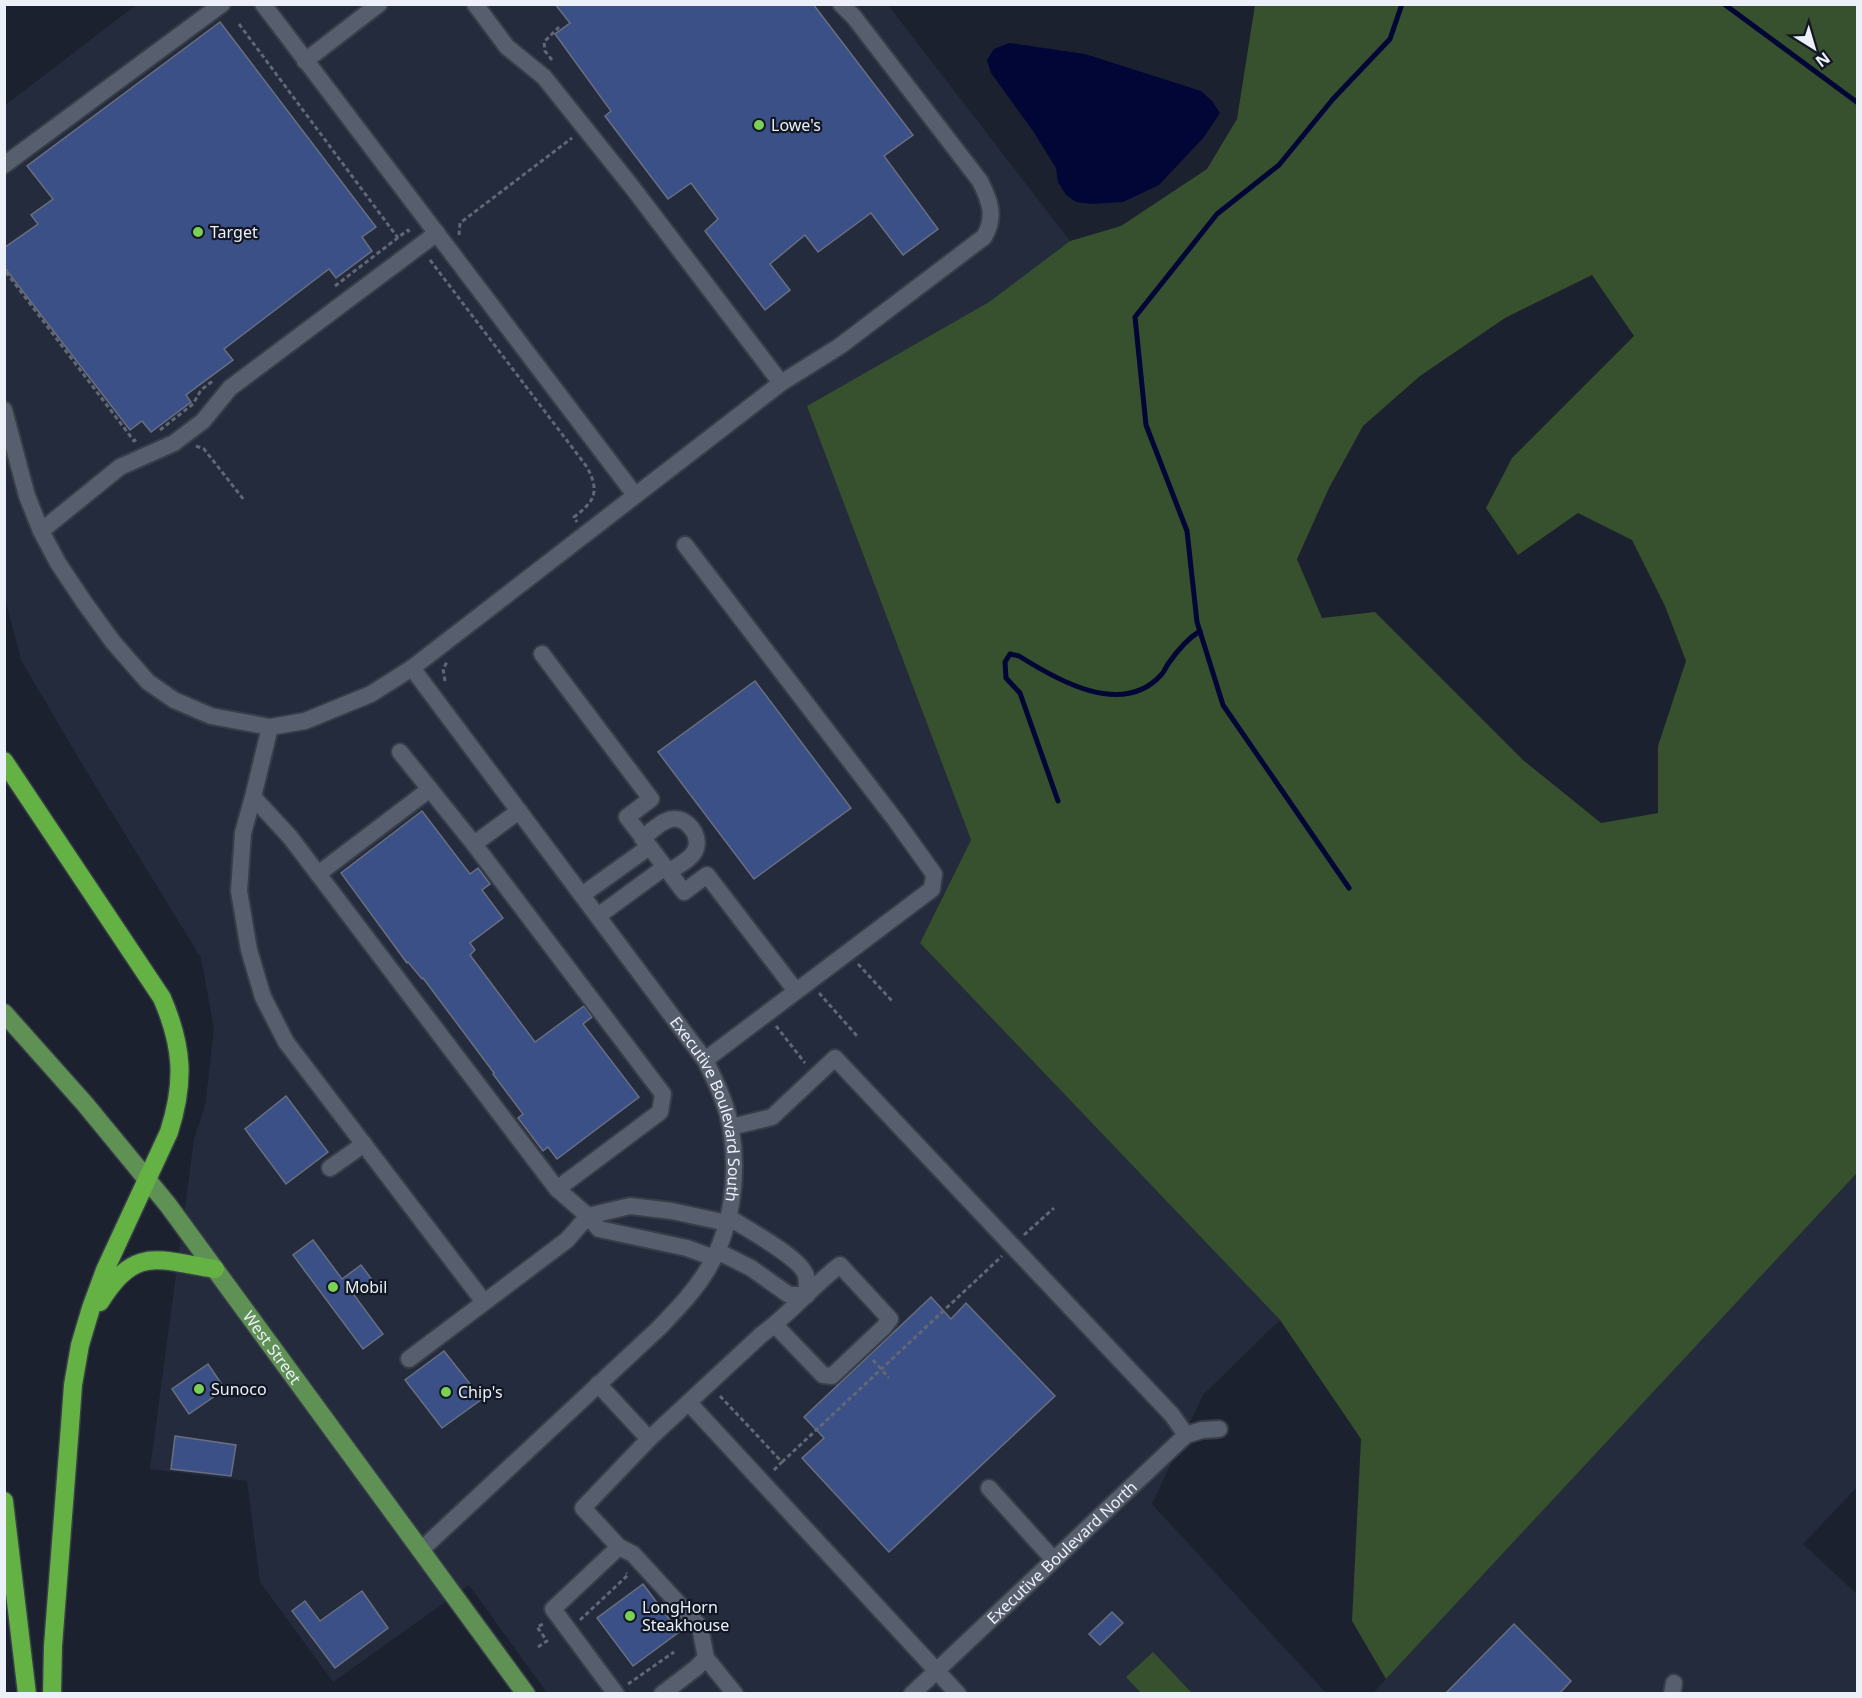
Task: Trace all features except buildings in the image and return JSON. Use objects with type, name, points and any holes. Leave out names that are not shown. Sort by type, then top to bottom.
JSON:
[{"type":"highway","points":[[4,761],[152,981],[170,1015],[181,1059],[181,1086],[170,1132],[105,1270],[80,1345],[73,1386],[53,1646],[52,1694]]},
{"type":"highway","points":[[80,1345],[97,1307],[125,1270],[140,1262],[155,1259],[215,1269]]},
{"type":"highway","points":[[4,1501],[27,1694]]},
{"type":"main road","name":"West Street","points":[[5,1013],[148,1179],[526,1694]]},
{"type":"street","points":[[4,165],[222,4]]},
{"type":"street","points":[[263,4],[635,495]]},
{"type":"street","points":[[305,61],[379,4]]},
{"type":"street","points":[[475,4],[507,47],[544,77],[632,187],[781,383]]},
{"type":"street","points":[[4,410],[27,496],[40,531],[58,563],[113,642],[148,681],[174,700],[211,716],[270,727],[305,721],[371,694],[412,668],[781,383],[840,346],[984,237],[990,227],[992,213],[980,181],[854,17],[841,4]]},
{"type":"street","points":[[40,531],[120,467],[174,444],[203,421],[230,388],[420,246],[441,239]]},
{"type":"street","points":[[685,546],[896,820],[934,874],[932,889],[705,1060]]},
{"type":"street","points":[[542,654],[651,799],[627,817],[646,843],[684,892],[707,875],[796,991]]},
{"type":"street","name":"Executive Boulevard South","points":[[412,668],[705,1060],[724,1104],[731,1127],[734,1150],[734,1176],[727,1220],[716,1254],[692,1293],[421,1550]]},
{"type":"street","points":[[270,727],[243,833],[239,891],[249,950],[263,997],[286,1042],[484,1302]]},
{"type":"street","points":[[400,752],[474,844],[663,1094],[660,1113],[557,1189]]},
{"type":"street","points":[[318,874],[430,789]]},
{"type":"street","points":[[254,797],[290,837],[557,1189],[588,1216],[599,1229],[716,1254],[751,1268],[789,1295],[807,1295]]},
{"type":"street","points":[[474,844],[519,810]]},
{"type":"street","points":[[582,895],[646,843],[666,821],[675,818],[684,820],[692,828],[697,837],[696,849],[690,857],[598,916]]},
{"type":"street","points":[[731,1127],[772,1117],[835,1058],[1172,1415],[1186,1435],[1202,1430],[1219,1430]]},
{"type":"street","points":[[330,1168],[364,1144]]},
{"type":"street","points":[[409,1359],[567,1240],[588,1216],[630,1206],[727,1220],[778,1248],[797,1264],[806,1274],[807,1295]]},
{"type":"street","points":[[735,1694],[706,1658],[700,1627],[633,1554],[614,1551],[583,1508],[649,1439],[840,1265],[890,1318],[832,1376],[823,1375],[775,1325]]},
{"type":"street","points":[[598,1384],[649,1439]]},
{"type":"street","points":[[688,1403],[958,1694]]},
{"type":"street","name":"Executive Boulevard North","points":[[912,1694],[1186,1435]]},
{"type":"street","points":[[989,1488],[1053,1559]]},
{"type":"street","points":[[614,1551],[553,1609],[621,1690]]},
{"type":"street","points":[[662,1694],[706,1658]]},
{"type":"path","points":[[239,24],[398,238]]},
{"type":"path","points":[[558,68],[545,51],[544,42],[559,27]]},
{"type":"path","points":[[441,239],[460,234],[460,223],[584,129]]},
{"type":"path","points":[[332,288],[408,230],[587,466],[595,486],[593,498],[588,506],[574,517],[586,533]]},
{"type":"path","points":[[6,272],[134,441],[144,437]]},
{"type":"path","points":[[154,434],[173,417],[193,404],[201,390],[220,375]]},
{"type":"path","points":[[173,417],[197,447],[204,449],[244,500]]},
{"type":"path","points":[[448,660],[443,669],[443,678],[448,688]]},
{"type":"path","points":[[849,952],[893,1002]]},
{"type":"path","points":[[810,981],[858,1037]]},
{"type":"path","points":[[768,1014],[798,1055],[817,1075]]},
{"type":"path","points":[[762,1481],[1054,1208]]},
{"type":"path","points":[[862,1348],[889,1378]]},
{"type":"path","points":[[708,1384],[782,1462]]},
{"type":"path","points":[[579,1622],[628,1575],[614,1551]]},
{"type":"path","points":[[621,1690],[674,1652]]},
{"type":"shaded area","points":[[136,5],[888,5],[1070,241],[989,302],[807,406],[971,840],[920,943],[1280,1320],[1203,1395],[1152,1504],[1326,1693],[547,1693],[469,1585],[333,1682],[260,1582],[247,1481],[150,1469],[194,1139],[205,1106],[214,1029],[201,958],[21,660],[5,598],[4,106]]},
{"type":"shaded area","points":[[1009,43],[1085,54],[1201,91],[1220,113],[1204,137],[1159,185],[1123,202],[1091,204],[1076,202],[1066,195],[1058,182],[1056,168],[1033,131],[991,73],[987,60],[994,49]]},
{"type":"shaded area","points":[[1857,1173],[1857,1487],[1803,1544],[1857,1594],[1857,1693],[1372,1694]]},
{"type":"green space","points":[[1255,5],[1857,5],[1857,1173],[1386,1679],[1352,1621],[1361,1439],[1280,1320],[920,943],[971,840],[807,406],[989,302],[1070,241],[1121,226],[1207,169],[1237,119]],"holes":[[[1592,275],[1634,336],[1512,458],[1486,508],[1518,555],[1578,513],[1632,540],[1665,606],[1686,661],[1658,746],[1658,813],[1601,823],[1523,760],[1375,612],[1322,618],[1297,559],[1329,488],[1363,426],[1420,376],[1505,318]]]},
{"type":"green space","points":[[1153,1652],[1192,1693],[1141,1693],[1126,1677]]},
{"type":"waterway","points":[[1349,888],[1223,705],[1197,622],[1187,531],[1146,425],[1135,317],[1217,214],[1279,165],[1333,99],[1390,39],[1402,4]]},
{"type":"waterway","points":[[1724,4],[1858,103]]},
{"type":"waterway","points":[[1058,801],[1020,693],[1006,678],[1005,662],[1010,654],[1019,656],[1070,684],[1090,691],[1128,694],[1145,688],[1161,675],[1179,650],[1200,631]]},
{"type":"place","name":"Lowe's","points":[[759,125]]},
{"type":"place","name":"Target","points":[[198,232]]},
{"type":"place","name":"Mobil","points":[[333,1287]]},
{"type":"place","name":"Sunoco","points":[[199,1389]]},
{"type":"place","name":"Chip's","points":[[446,1392]]},
{"type":"place","name":"LongHorn Steakhouse","points":[[630,1616]]}]
